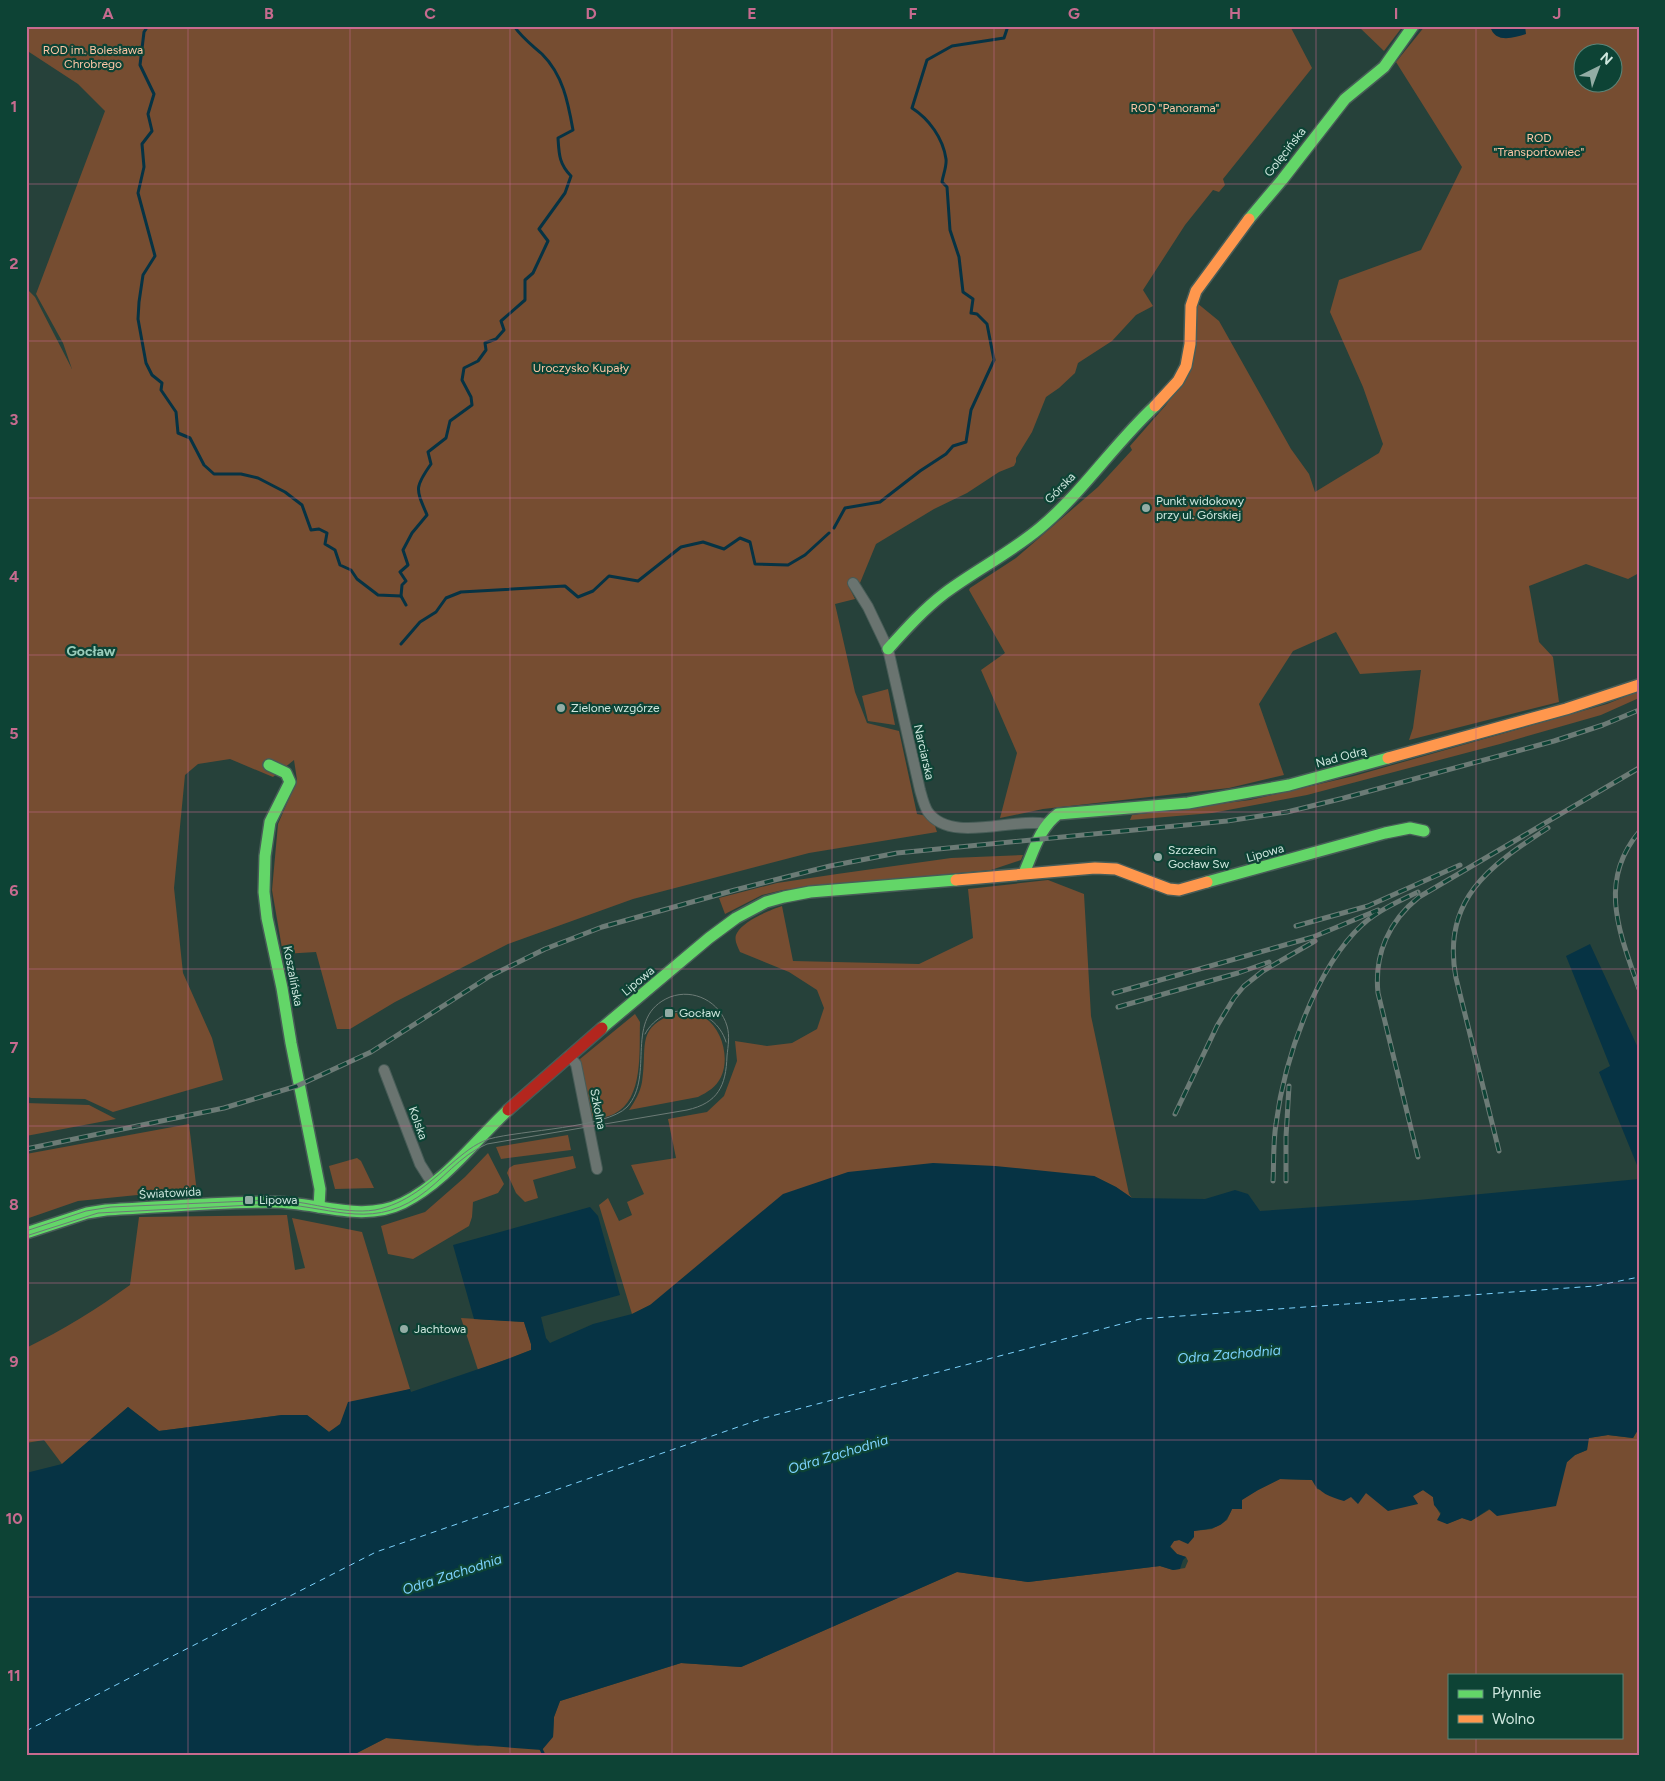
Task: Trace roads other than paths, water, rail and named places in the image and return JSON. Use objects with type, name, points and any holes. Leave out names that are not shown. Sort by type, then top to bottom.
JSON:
[{"type":"street","name":"Golęcińska","points":[[1191,306],[1196,291],[1253,214],[1345,99],[1384,67],[1414,26]]},
{"type":"street","name":"Górska","points":[[888,648],[919,615],[946,593],[1040,528],[1166,394],[1185,368],[1188,357],[1191,306]]},
{"type":"street","name":"Narciarska","points":[[853,583],[868,607],[888,648],[920,790],[927,810],[932,817],[960,829],[1027,822],[1046,824]]},
{"type":"street","name":"Nad Odrą","points":[[1046,824],[1052,817],[1062,814],[1198,802],[1299,783],[1566,710],[1639,685]]},
{"type":"street","name":"Koszalińska","points":[[269,765],[286,773],[290,782],[270,822],[266,842],[264,892],[266,918],[282,988],[316,1166],[320,1189],[319,1207]]},
{"type":"street","points":[[1024,873],[1046,824]]},
{"type":"street","name":"Lipowa","points":[[319,1207],[357,1213],[376,1212],[406,1202],[432,1183],[458,1160],[507,1111],[569,1056],[723,928],[767,902],[803,893],[1095,868],[1116,869],[1162,887],[1179,890],[1385,833],[1414,828],[1424,831]]},
{"type":"street","name":"Szkolna","points":[[569,1056],[576,1064],[597,1169]]},
{"type":"street","name":"Kolska","points":[[384,1070],[420,1164],[432,1183]]},
{"type":"street","name":"Światowida","points":[[26,1233],[102,1210],[278,1202],[319,1207]]},
{"type":"water","points":[[1490,26],[1525,26],[1526,34],[1510,38],[1500,37],[1492,32]]},
{"type":"water","points":[[1590,944],[1639,1050],[1639,1170],[1599,1072],[1610,1066],[1566,956]]},
{"type":"water","name":"Odra Zachodnia","points":[[933,1163],[995,1166],[1094,1176],[1116,1187],[1132,1198],[1205,1199],[1235,1190],[1248,1194],[1260,1211],[1418,1200],[1639,1179],[1639,1428],[1633,1438],[1608,1435],[1589,1438],[1587,1450],[1575,1455],[1567,1462],[1556,1506],[1497,1516],[1489,1509],[1471,1521],[1462,1518],[1447,1524],[1437,1520],[1441,1513],[1434,1505],[1433,1497],[1423,1490],[1413,1496],[1418,1504],[1388,1511],[1366,1493],[1358,1504],[1351,1497],[1344,1501],[1325,1494],[1312,1480],[1280,1479],[1242,1500],[1242,1509],[1232,1509],[1222,1524],[1213,1528],[1194,1531],[1194,1537],[1188,1544],[1179,1540],[1174,1541],[1170,1547],[1177,1554],[1186,1557],[1180,1569],[1173,1570],[1160,1566],[1028,1582],[957,1572],[741,1667],[681,1663],[560,1701],[554,1717],[553,1737],[542,1750],[386,1738],[353,1755],[26,1755],[26,1473],[62,1464],[128,1407],[159,1431],[282,1415],[307,1415],[329,1432],[340,1424],[348,1402],[410,1389],[411,1392],[531,1350],[524,1322],[474,1319],[453,1245],[590,1207],[598,1216],[620,1295],[541,1317],[546,1338],[550,1343],[593,1324],[632,1314],[650,1305],[783,1194],[848,1172]]},
{"type":"waterway","points":[[148,26],[144,32],[140,65],[154,94],[148,114],[152,131],[142,144],[144,167],[138,193],[155,256],[143,275],[139,302],[138,319],[146,363],[152,375],[162,383],[161,390],[176,412],[178,433],[190,438],[204,465],[214,474],[241,474],[258,478],[285,492],[302,505],[311,530],[319,529],[327,533],[325,544],[335,550],[340,565],[351,570],[357,579],[378,595],[401,596]]},
{"type":"waterway","points":[[406,605],[401,596],[402,585],[406,581],[400,572],[408,565],[403,550],[412,533],[427,515],[418,489],[422,478],[431,464],[428,452],[446,438],[450,421],[472,405],[471,397],[462,380],[464,368],[478,361],[486,350],[485,343],[496,339],[504,330],[501,321],[525,300],[525,280],[533,273],[548,241],[539,229],[565,193],[571,176],[560,158],[558,138],[573,130],[564,89],[549,62],[514,26]]},
{"type":"waterway","points":[[834,528],[845,508],[880,502],[920,471],[946,454],[953,446],[966,442],[971,410],[994,360],[987,324],[977,314],[971,313],[973,299],[963,292],[959,257],[950,230],[947,187],[942,182],[946,165],[942,144],[929,123],[912,108],[927,60],[952,46],[1004,38],[1008,26]]},
{"type":"waterway","points":[[401,644],[420,622],[436,612],[446,598],[461,592],[565,586],[578,597],[593,591],[609,576],[638,581],[681,547],[703,542],[724,549],[740,538],[750,542],[755,564],[788,565],[805,555],[829,533]]},
{"type":"waterway","points":[[541,1749],[544,1755]]},
{"type":"tram line","points":[[26,1231],[86,1211],[111,1207],[273,1200],[298,1202],[350,1211],[375,1210],[386,1207],[416,1192],[464,1153],[484,1141],[503,1136],[563,1128],[602,1120],[617,1114],[627,1107],[635,1094],[639,1079],[643,1032],[647,1018],[656,1006],[670,997],[688,994],[705,999],[719,1010],[727,1026],[728,1041],[725,1076],[718,1092],[706,1103],[687,1110],[487,1144],[460,1161],[427,1191],[400,1207],[364,1214],[272,1204],[98,1213],[26,1236]]},
{"type":"tram line","points":[[645,1034],[653,1023],[664,1015],[676,1011],[689,1011],[701,1014],[711,1020],[720,1030],[726,1042]]},
{"type":"railway","points":[[26,1149],[224,1108],[297,1086],[371,1052],[490,976],[545,949],[602,927],[735,890],[830,866],[897,853],[1227,821],[1287,812],[1554,741],[1603,725],[1639,710]]},
{"type":"railway","points":[[1418,1157],[1378,993],[1378,965],[1381,952],[1392,928],[1408,906],[1419,897],[1639,768]]},
{"type":"railway","points":[[1499,1151],[1456,978],[1453,951],[1456,927],[1463,906],[1474,888],[1507,856],[1548,828]]},
{"type":"railway","points":[[1639,832],[1626,851],[1619,870],[1616,889],[1616,909],[1620,928],[1639,989]]},
{"type":"railway","points":[[1296,926],[1368,906],[1460,865]]},
{"type":"railway","points":[[1273,1181],[1274,1138],[1286,1072],[1294,1045],[1316,990],[1330,965],[1363,924],[1382,910],[1418,892]]},
{"type":"railway","points":[[1114,993],[1313,937],[1378,910]]},
{"type":"railway","points":[[1175,1114],[1217,1026],[1234,998],[1244,986],[1263,971],[1315,941]]},
{"type":"railway","points":[[1118,1007],[1238,973],[1269,962]]},
{"type":"railway","points":[[1286,1181],[1289,1086]]},
{"type":"place","name":"Punkt widokowy przy ul. Górskiej","points":[[1146,508]]},
{"type":"place","name":"Zielone wzgórze","points":[[561,708]]},
{"type":"place","name":"Szczecin Gocław Sw","points":[[1158,857]]},
{"type":"place","name":"Gocław","points":[[669,1013]]},
{"type":"place","name":"Lipowa","points":[[249,1200]]},
{"type":"place","name":"Jachtowa","points":[[404,1329]]},
{"type":"district","name":"Gocław","points":[[91,651]]},
{"type":"park label","name":"ROD im. Bolesława Chrobrego","points":[[93,57]]},
{"type":"park label","name":"ROD \"Panorama\"","points":[[1175,108]]},
{"type":"park label","name":"ROD \"Transportowiec\"","points":[[1539,145]]},
{"type":"park label","name":"Uroczysko Kupały","points":[[581,368]]}]
